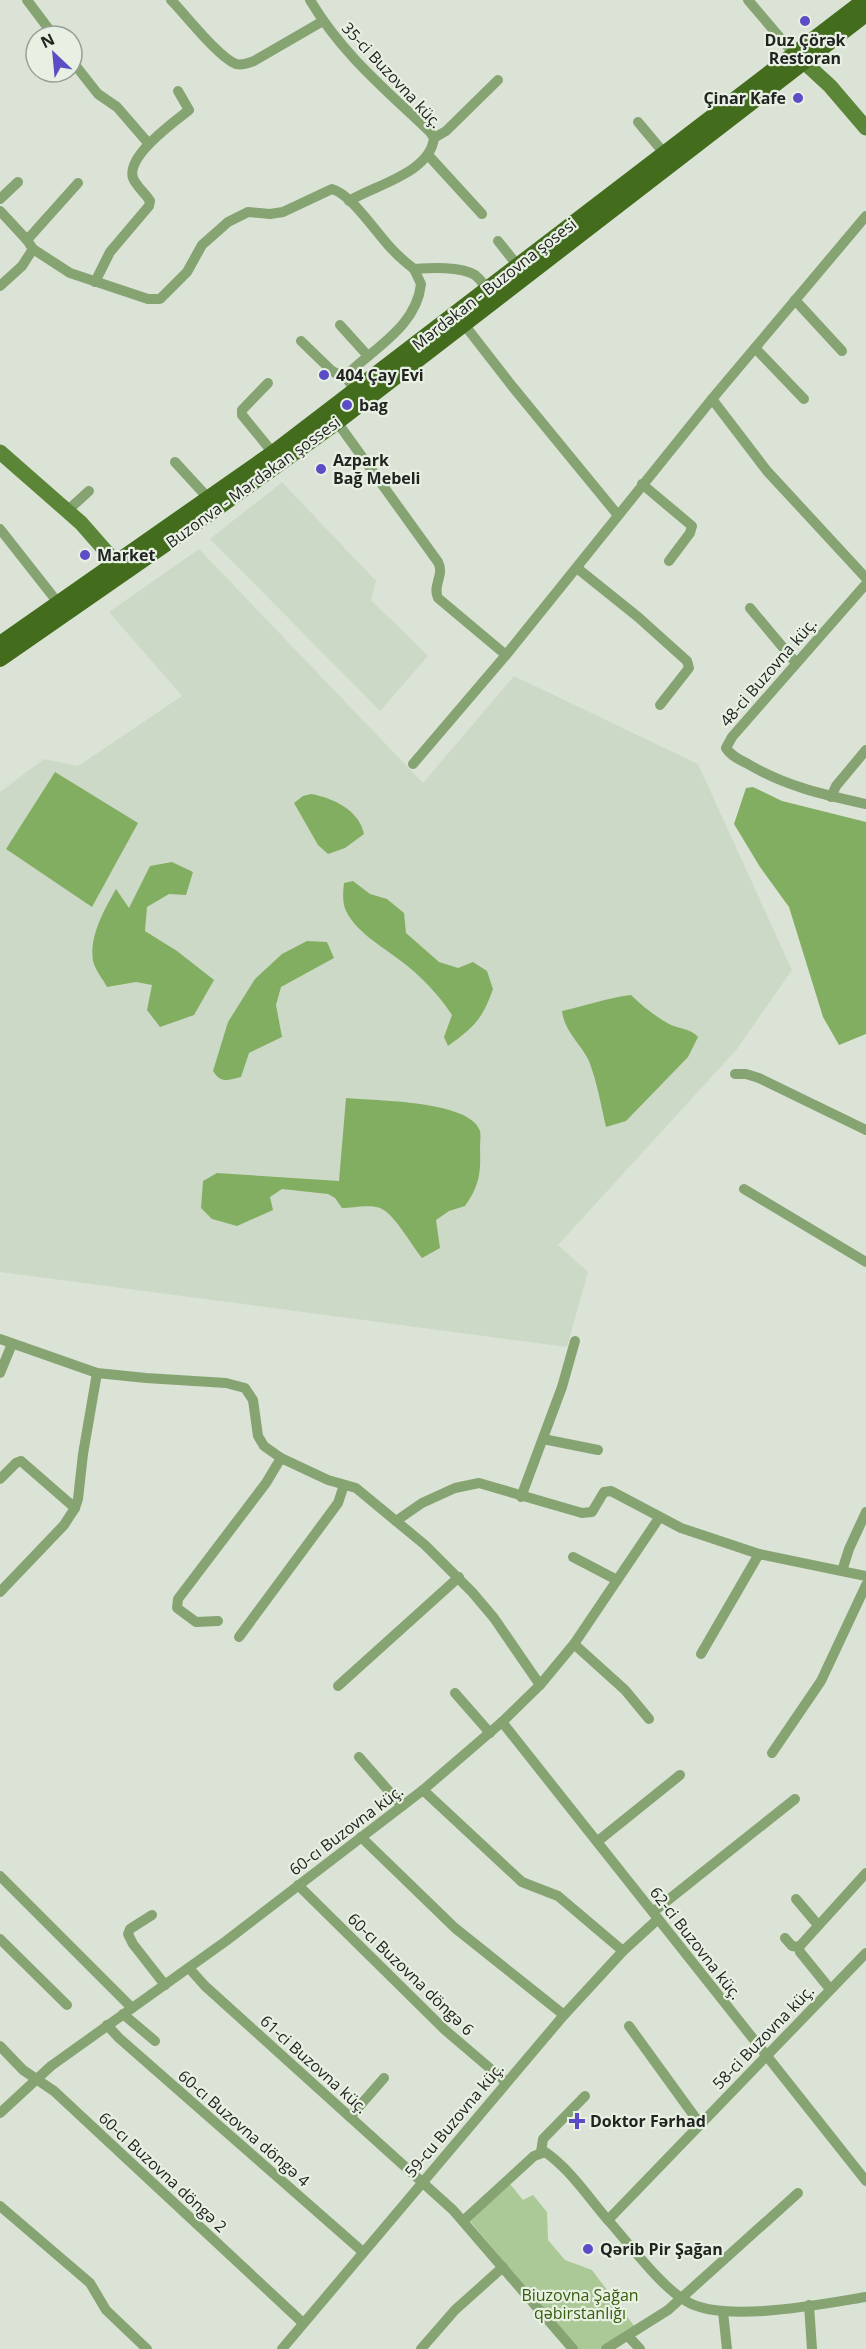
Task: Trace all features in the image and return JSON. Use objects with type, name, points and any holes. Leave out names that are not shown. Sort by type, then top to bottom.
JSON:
[{"type":"main road","name":"Mərdəkan - Buzovna şosesi","points":[[799,58],[865,0]]},
{"type":"main road","name":"Mərdəkan - Buzovna şosesi","points":[[0,644],[273,453],[351,385],[488,289],[664,153],[799,58],[866,15]]},
{"type":"main road","name":"Buzonva - Mərdəkan şossesi","points":[[0,659],[197,523],[337,422],[785,76],[799,58]]},
{"type":"street","points":[[27,0],[45,24]]},
{"type":"street","points":[[171,0],[218,50],[236,64],[243,65],[323,21]]},
{"type":"street","name":"35-ci Buzovna küç.","points":[[310,0],[350,56],[434,138],[428,155],[395,179],[349,201]]},
{"type":"street","points":[[752,1],[799,58],[830,86],[866,128]]},
{"type":"street","points":[[84,76],[98,94],[117,107],[149,144]]},
{"type":"street","points":[[434,138],[446,131],[498,80]]},
{"type":"street","points":[[95,282],[110,252],[148,206],[150,201],[136,184],[132,172],[136,160],[149,144],[189,110],[178,91]]},
{"type":"street","points":[[638,122],[664,153]]},
{"type":"street","points":[[428,155],[482,214]]},
{"type":"street","points":[[0,199],[18,182]]},
{"type":"street","points":[[0,286],[22,266],[30,245],[78,183]]},
{"type":"street","points":[[0,211],[30,245],[70,273],[148,299],[160,299],[187,272],[202,245],[237,217],[248,212],[270,214],[283,212],[332,189],[337,190],[391,249],[414,269],[421,284],[413,309],[400,328],[350,372],[351,385]]},
{"type":"street","points":[[413,764],[506,655],[577,568],[617,514],[866,216]]},
{"type":"street","points":[[498,241],[518,266]]},
{"type":"street","points":[[414,269],[437,268],[468,272],[478,277],[488,289]]},
{"type":"street","points":[[795,300],[842,351]]},
{"type":"street","points":[[463,323],[617,514]]},
{"type":"street","points":[[340,325],[368,357]]},
{"type":"street","points":[[301,342],[351,385]]},
{"type":"street","points":[[755,348],[804,399]]},
{"type":"street","points":[[268,383],[242,410],[242,415],[273,453]]},
{"type":"street","points":[[712,399],[767,471],[866,578]]},
{"type":"street","points":[[337,422],[438,562],[441,572],[436,588],[438,598],[506,655]]},
{"type":"street","points":[[0,452],[96,538],[117,564]]},
{"type":"street","points":[[175,462],[208,499]]},
{"type":"street","points":[[642,484],[692,526],[669,561]]},
{"type":"street","points":[[67,511],[89,491]]},
{"type":"street","points":[[0,529],[59,604]]},
{"type":"street","points":[[577,568],[638,617],[687,662],[689,668],[660,705]]},
{"type":"street","name":"48-ci Buzovna küç.","points":[[866,584],[732,737],[726,748],[732,755],[776,780],[831,797],[866,804]]},
{"type":"street","points":[[750,608],[796,663]]},
{"type":"street","points":[[831,797],[836,786],[866,750]]},
{"type":"street","points":[[735,1074],[746,1074],[759,1078],[866,1130]]},
{"type":"street","points":[[744,1189],[865,1261]]},
{"type":"street","points":[[0,1339],[97,1373],[135,1378],[226,1383],[245,1388],[253,1400],[260,1441],[281,1458],[328,1480],[360,1491],[396,1521],[459,1577],[494,1618],[540,1685]]},
{"type":"street","points":[[521,1497],[543,1439],[575,1341]]},
{"type":"street","points":[[0,1373],[12,1344]]},
{"type":"street","points":[[0,1592],[64,1525],[75,1508],[97,1373]]},
{"type":"street","points":[[543,1439],[598,1450]]},
{"type":"street","points":[[218,1621],[196,1622],[177,1608],[178,1599],[266,1483],[281,1458]]},
{"type":"street","points":[[0,1479],[21,1461],[75,1508]]},
{"type":"street","points":[[396,1521],[422,1503],[468,1484],[491,1486],[576,1513],[586,1513],[595,1509],[604,1492],[611,1491],[681,1528],[759,1554],[866,1576]]},
{"type":"street","points":[[239,1637],[338,1503],[344,1485]]},
{"type":"street","points":[[842,1571],[849,1549],[866,1512]]},
{"type":"street","name":"60-cı Buzovna küç.","points":[[0,2113],[63,2056],[189,1968],[402,1806],[502,1722],[540,1685],[574,1644],[659,1518]]},
{"type":"street","points":[[701,1654],[759,1554]]},
{"type":"street","points":[[573,1557],[617,1580]]},
{"type":"street","points":[[338,1686],[459,1577]]},
{"type":"street","points":[[772,1753],[821,1681],[866,1585]]},
{"type":"street","points":[[574,1644],[625,1689],[649,1719]]},
{"type":"street","points":[[455,1693],[490,1732]]},
{"type":"street","name":"62-ci Buzovna küç.","points":[[502,1722],[866,2181]]},
{"type":"street","points":[[359,1757],[402,1806]]},
{"type":"street","points":[[598,1841],[680,1775]]},
{"type":"street","points":[[423,1790],[522,1882],[558,1896],[623,1951]]},
{"type":"street","name":"59-cu Buzovna küç.","points":[[282,2349],[506,2082],[655,1915],[795,1799]]},
{"type":"street","points":[[361,1837],[455,1928],[564,2015]]},
{"type":"street","points":[[799,1947],[866,1874]]},
{"type":"street","points":[[0,1876],[155,2042]]},
{"type":"street","name":"60-cı Buzovna döngə 6","points":[[298,1885],[445,2030],[506,2082]]},
{"type":"street","points":[[795,1899],[818,1924]]},
{"type":"street","points":[[152,1915],[130,1929],[128,1934],[133,1944],[165,1984]]},
{"type":"street","points":[[0,1938],[67,2005]]},
{"type":"street","points":[[785,1938],[792,1946],[799,1947]]},
{"type":"street","points":[[799,1947],[800,1952],[830,1989]]},
{"type":"street","name":"58-ci Buzovna küç.","points":[[608,2220],[866,1953]]},
{"type":"street","name":"61-ci Buzovna küç.","points":[[189,1968],[205,1986],[422,2181],[463,2221],[573,2349]]},
{"type":"street","name":"60-cı Buzovna döngə 4","points":[[107,2025],[363,2252]]},
{"type":"street","points":[[629,2026],[700,2124]]},
{"type":"street","name":"60-cı Buzovna döngə 2","points":[[0,2046],[23,2070],[54,2091],[303,2323]]},
{"type":"street","points":[[350,2117],[384,2078]]},
{"type":"street","points":[[541,2152],[543,2139],[585,2096]]},
{"type":"street","points":[[541,2152],[552,2157],[669,2288],[681,2299],[696,2307],[723,2312],[809,2305],[866,2297]]},
{"type":"street","points":[[463,2221],[541,2152]]},
{"type":"street","points":[[606,2349],[655,2320],[681,2299],[798,2193]]},
{"type":"street","points":[[0,2207],[90,2283],[105,2310],[147,2349]]},
{"type":"street","points":[[428,2347],[455,2310],[503,2267]]},
{"type":"street","points":[[809,2305],[812,2349]]},
{"type":"street","points":[[723,2312],[727,2349]]},
{"type":"street","points":[[628,2336],[640,2349]]},
{"type":"shaded area","points":[[282,482],[376,581],[371,600],[428,656],[380,711],[210,539]]},
{"type":"shaded area","points":[[199,549],[423,783],[514,676],[698,764],[792,970],[737,1049],[558,1245],[588,1272],[567,1347],[0,1272],[0,792],[44,759],[78,766],[182,696],[109,612]]},
{"type":"shaded area","points":[[55,772],[138,823],[92,907],[6,849]]},
{"type":"shaded area","points":[[753,787],[782,801],[866,822],[866,1034],[839,1045],[823,1017],[789,907],[760,867],[734,824],[746,788]]},
{"type":"shaded area","points":[[311,794],[336,802],[351,812],[357,818],[364,834],[345,848],[328,854],[318,845],[294,803],[303,796]]},
{"type":"shaded area","points":[[172,862],[193,872],[186,895],[169,894],[147,907],[145,931],[177,951],[214,980],[194,1015],[160,1027],[147,1010],[152,985],[136,982],[107,987],[94,964],[92,952],[98,924],[116,889],[129,908],[150,866]]},
{"type":"shaded area","points":[[353,881],[370,894],[387,899],[404,913],[406,933],[439,962],[458,968],[473,962],[487,971],[493,989],[481,1016],[471,1028],[448,1046],[444,1037],[452,1015],[447,1007],[415,973],[363,933],[346,911],[343,901],[344,883]]},
{"type":"shaded area","points":[[307,941],[327,942],[334,958],[281,987],[276,1005],[282,1037],[249,1053],[241,1077],[225,1080],[219,1078],[213,1071],[228,1022],[255,979],[282,954]]},
{"type":"shaded area","points":[[631,995],[660,1019],[698,1037],[688,1057],[626,1121],[606,1127],[589,1061],[569,1031],[562,1011]]},
{"type":"shaded area","points":[[346,1098],[441,1108],[459,1113],[473,1121],[480,1131],[480,1166],[476,1186],[465,1206],[449,1211],[436,1220],[440,1248],[422,1258],[386,1211],[371,1206],[342,1208],[335,1198],[328,1194],[282,1189],[270,1197],[273,1210],[237,1226],[212,1219],[201,1208],[203,1181],[217,1173],[339,1181]]},
{"type":"green space","name":"Biuzovna Şağan qəbirstanlığı","points":[[510,2184],[523,2200],[533,2195],[547,2212],[548,2240],[565,2260],[592,2270],[635,2327],[600,2349],[578,2349],[470,2221]]},
{"type":"place","name":"Duz Çörək Restoran","points":[[805,21]]},
{"type":"place","name":"Çinar Kafe","points":[[798,98]]},
{"type":"place","name":"404 Çay Evi","points":[[324,375]]},
{"type":"place","name":"bag","points":[[347,405]]},
{"type":"place","name":"Azpark Bağ Mebeli","points":[[321,469]]},
{"type":"place","name":"Market","points":[[85,555]]},
{"type":"place","name":"Doktor Fərhad","points":[[577,2121]]},
{"type":"place","name":"Qərib Pir Şağan","points":[[588,2249]]}]
